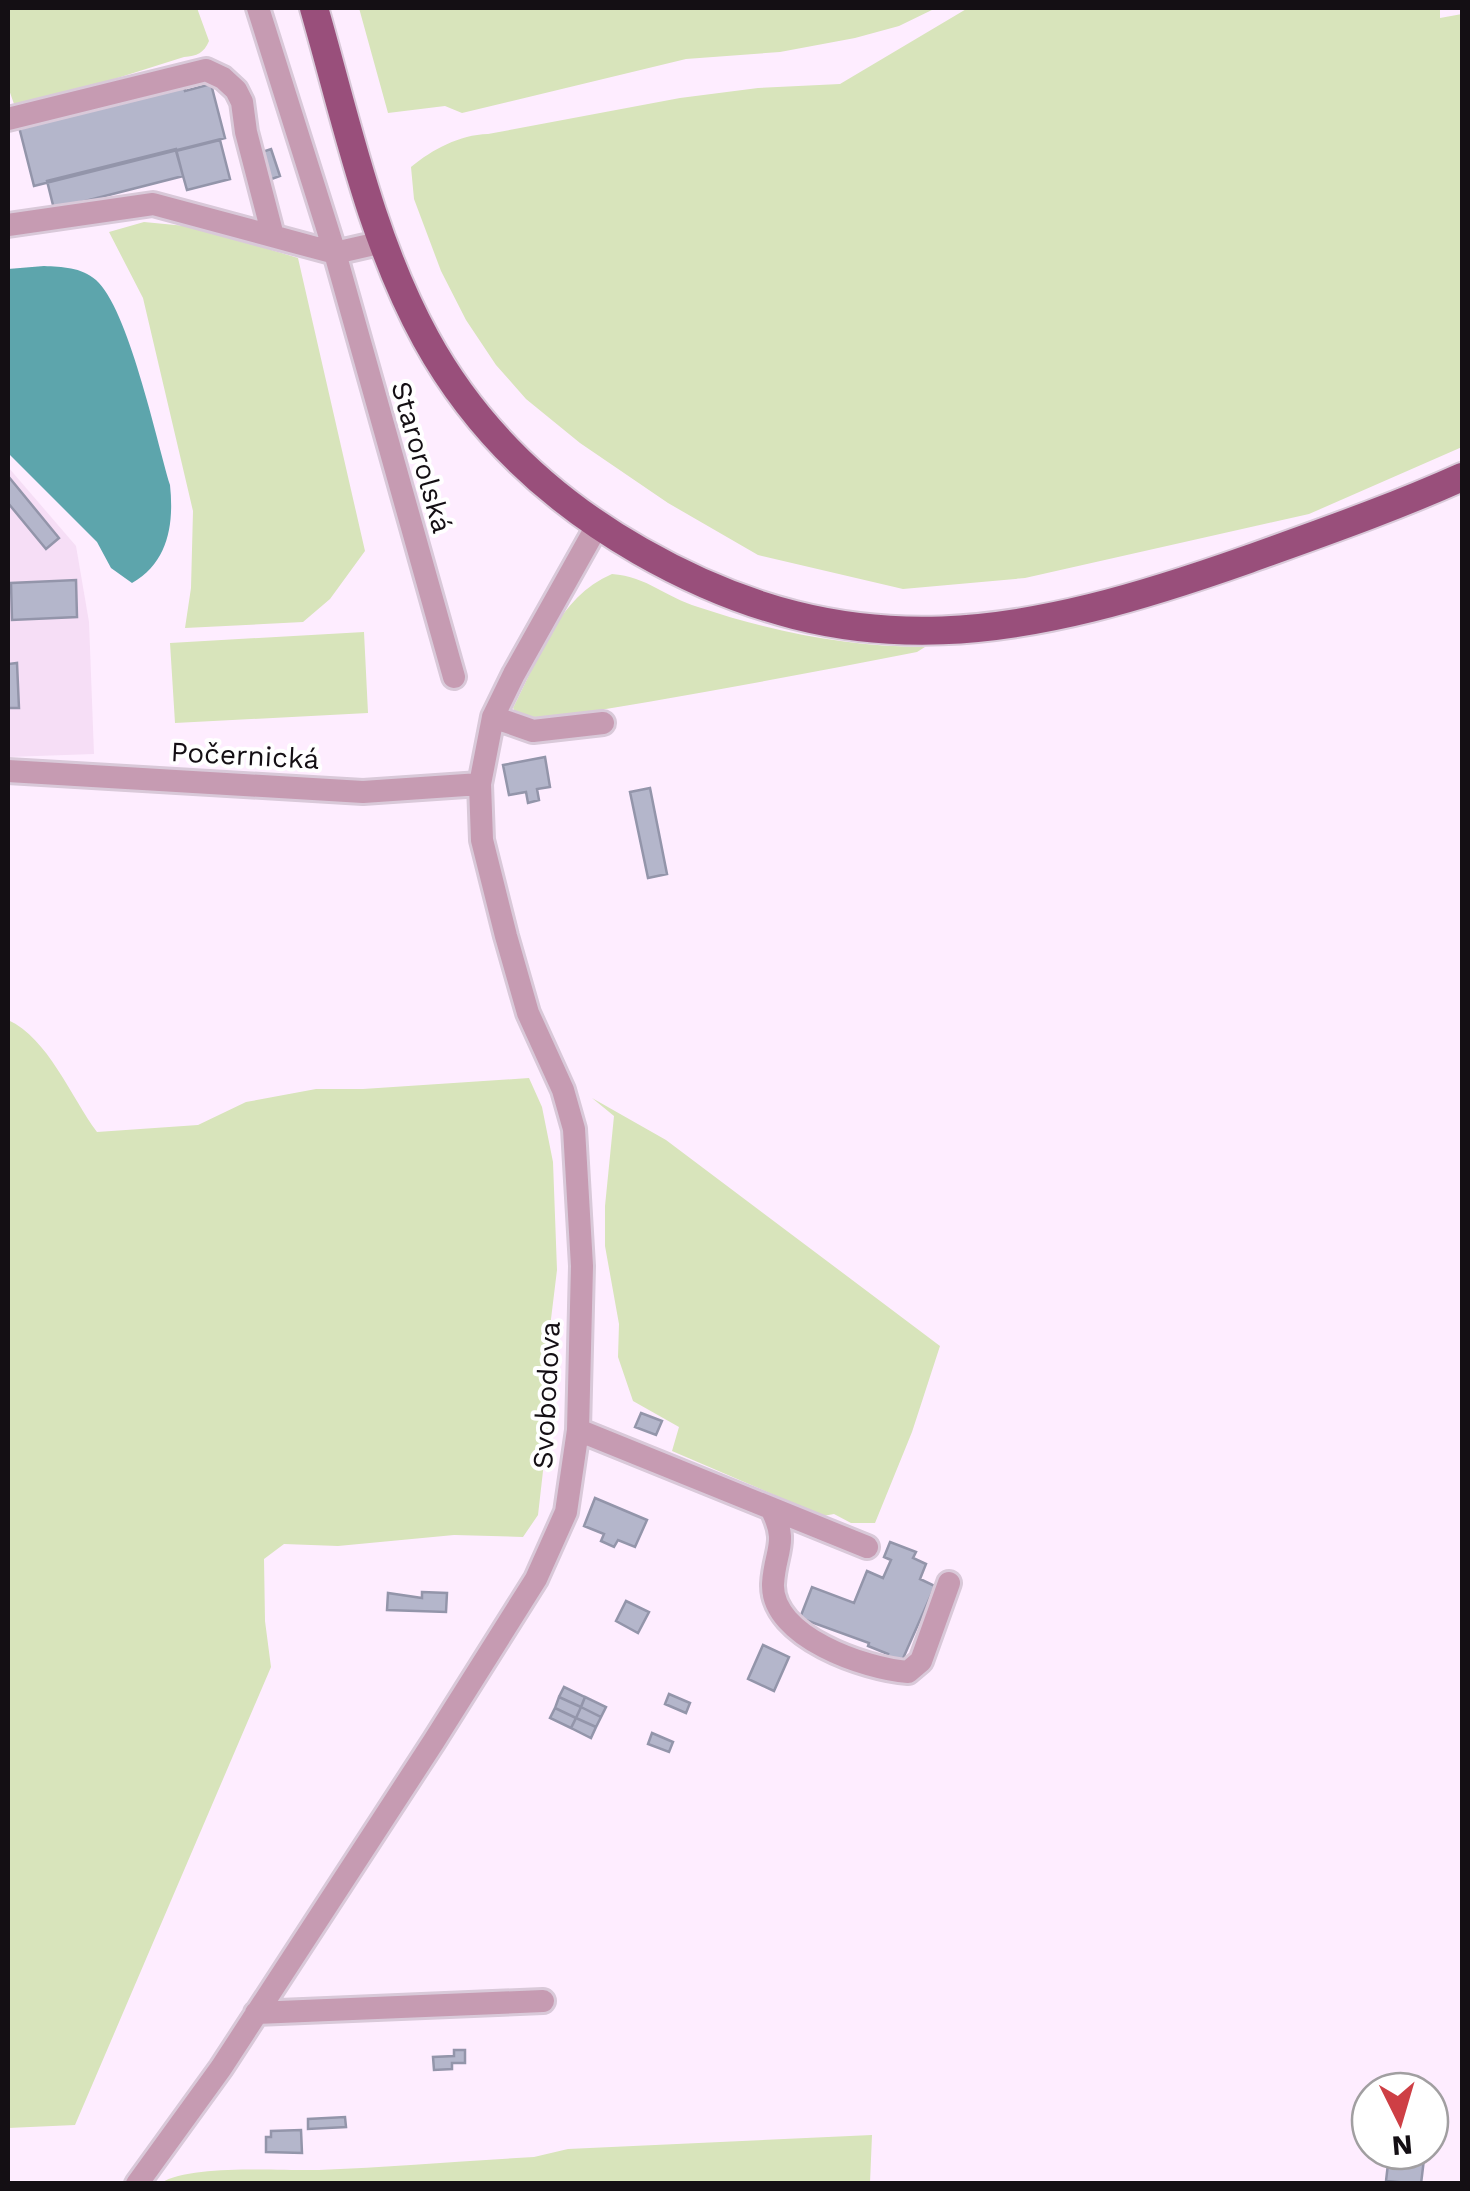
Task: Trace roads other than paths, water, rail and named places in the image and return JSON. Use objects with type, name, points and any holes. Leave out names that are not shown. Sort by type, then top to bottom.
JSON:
[{"type":"main road","points":[[314,8],[382,242],[412,313],[461,394],[522,465],[597,526],[689,577],[776,609],[846,625],[888,630],[974,630],[1046,620],[1161,589],[1335,528],[1462,476]]},
{"type":"street","name":"Starorolská","points":[[258,8],[335,253],[454,677]]},
{"type":"street","points":[[8,119],[206,70],[236,90],[242,102],[273,236]]},
{"type":"street","points":[[8,226],[152,204],[335,253],[382,242]]},
{"type":"street","name":"Svobodova","points":[[136,2184],[221,2068],[536,1579],[566,1512],[578,1430],[582,1266],[574,1129],[563,1090],[528,1012],[506,936],[482,840],[480,784],[493,717],[597,526]]},
{"type":"street","points":[[493,717],[534,731],[602,723]]},
{"type":"street","name":"Počernická","points":[[8,771],[363,792],[480,784]]},
{"type":"street","points":[[578,1430],[867,1547]]},
{"type":"street","points":[[771,1508],[781,1528],[773,1585],[777,1609],[791,1627],[847,1657],[886,1670],[908,1672],[920,1662],[949,1583]]},
{"type":"street","points":[[256,2012],[543,2001]]},
{"type":"water","points":[[44,266],[84,272],[108,295],[130,345],[149,407],[170,485],[171,513],[161,553],[132,583],[111,568],[97,542],[8,453],[8,269]]}]
